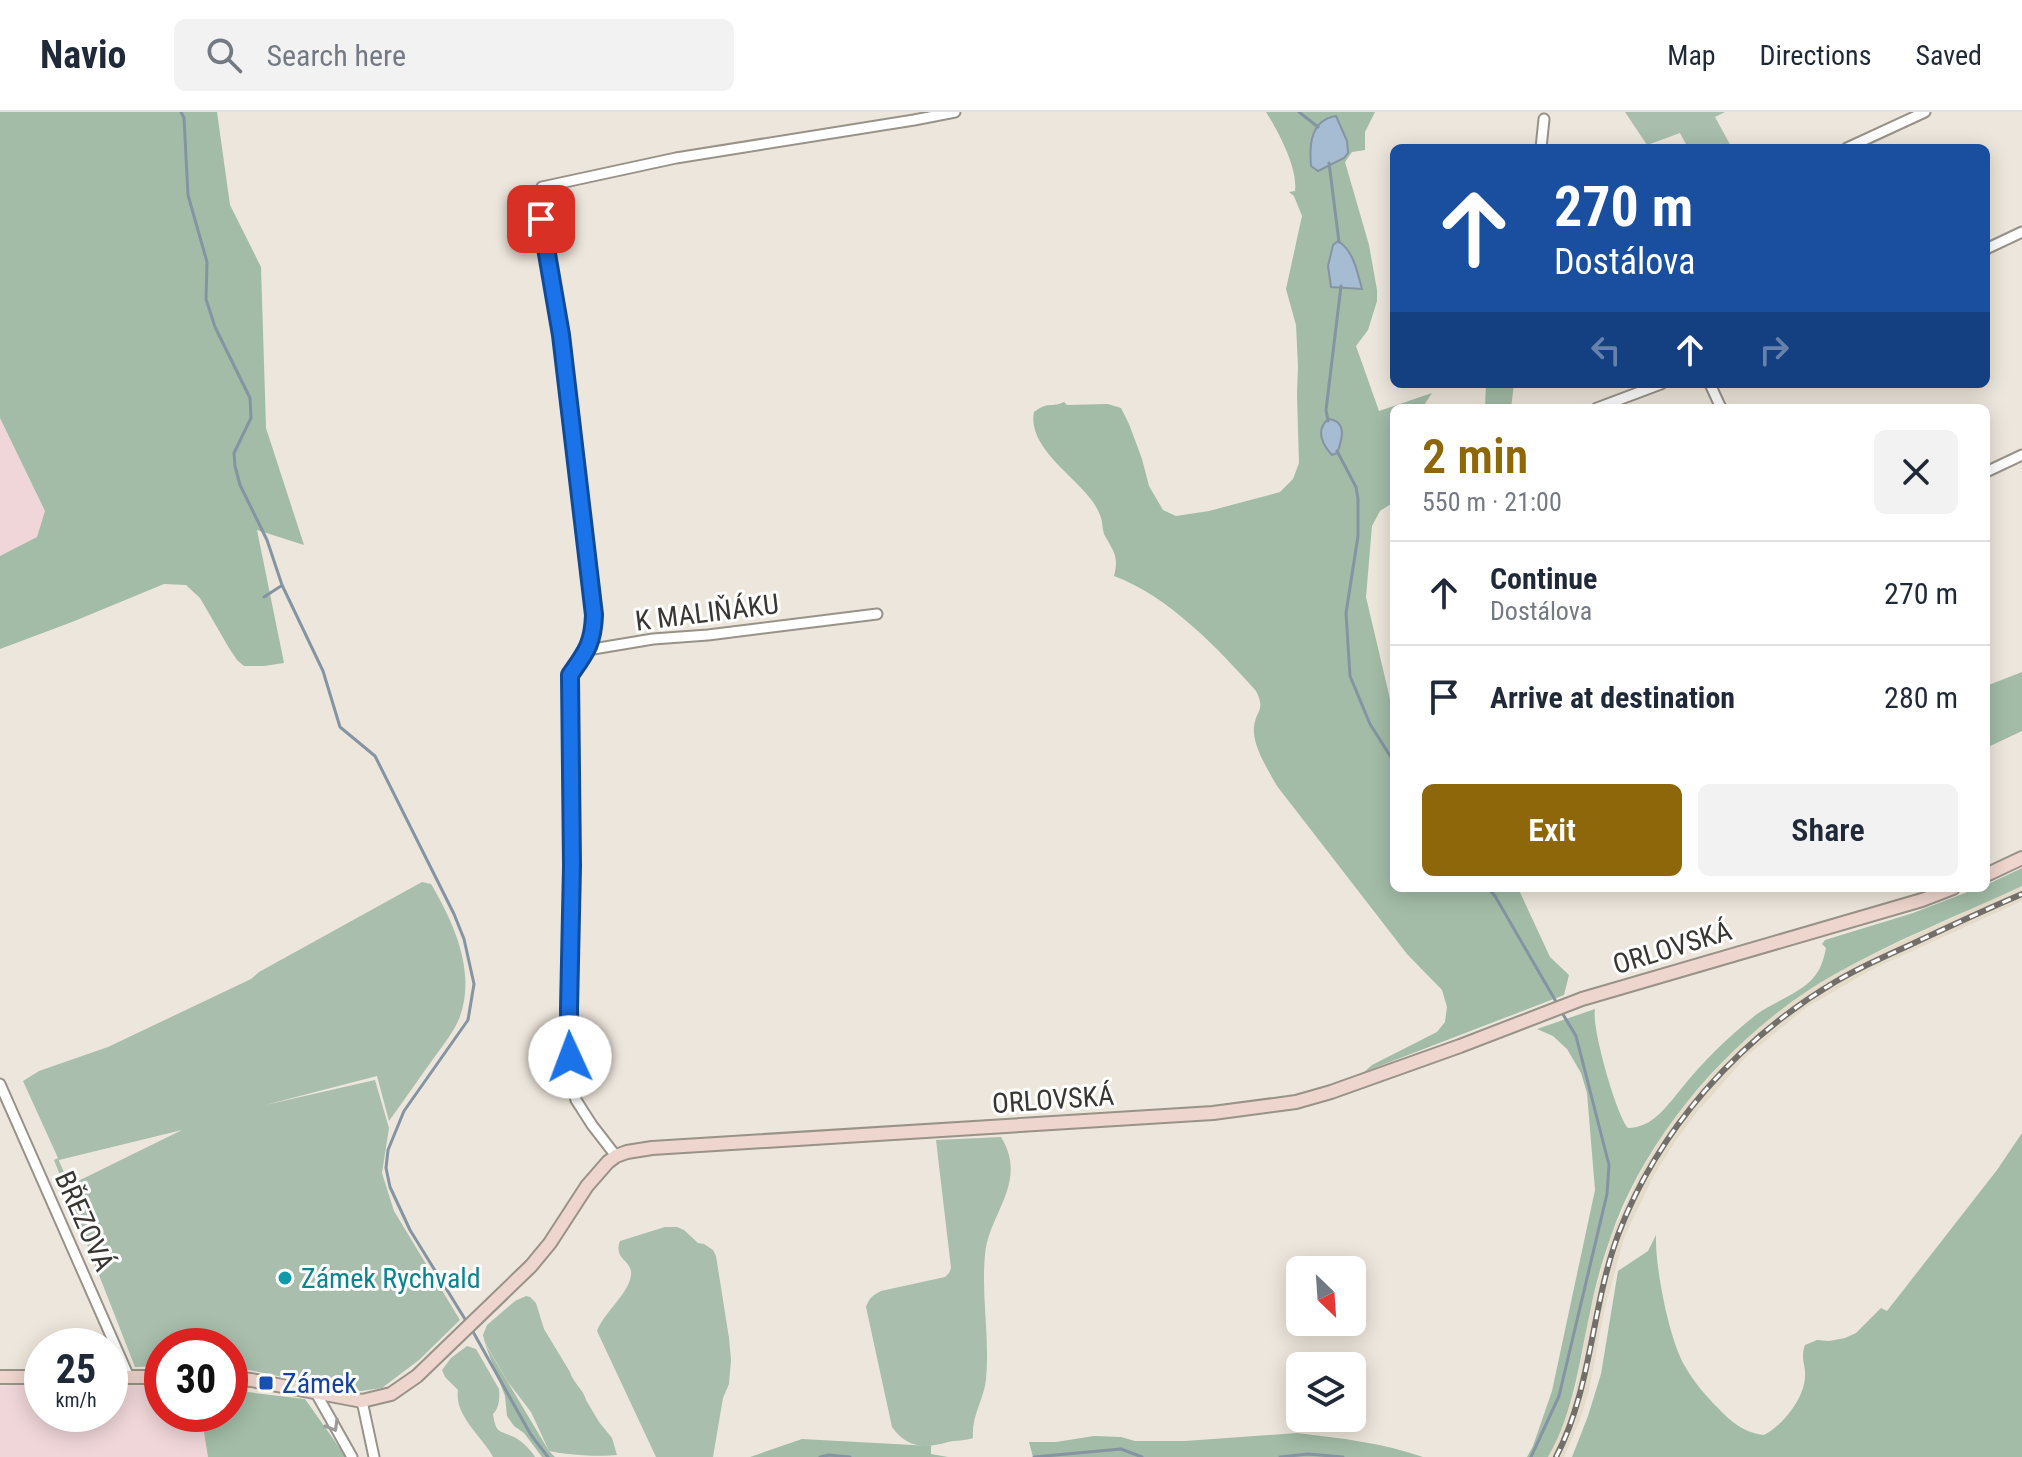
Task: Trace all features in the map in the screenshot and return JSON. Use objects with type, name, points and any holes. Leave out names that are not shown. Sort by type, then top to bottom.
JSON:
[{"type":"main road","points":[[1990,873],[2022,858]]},
{"type":"main road","name":"ORLOVSKÁ","points":[[616,1156],[652,1148],[1253,1109],[1296,1102],[1367,1080],[1566,1004],[1943,892]]},
{"type":"main road","points":[[248,1380],[362,1401],[386,1396],[399,1389],[417,1376],[531,1266],[587,1186],[616,1156]]},
{"type":"main road","points":[[0,1377],[24,1377]]},
{"type":"main road","points":[[129,1377],[144,1377]]},
{"type":"street","points":[[616,1156],[576,1100],[571,1081],[570,675],[587,650],[593,634],[594,615],[561,335],[541,219],[542,187],[676,158],[955,112]]},
{"type":"street","points":[[1856,144],[1925,112]]},
{"type":"street","points":[[1541,144],[1544,119]]},
{"type":"street","points":[[1990,247],[2022,232]]},
{"type":"street","points":[[1608,404],[1650,388]]},
{"type":"street","points":[[1990,470],[2022,455]]},
{"type":"street","name":"K MALIŇÁKU","points":[[587,650],[653,639],[877,614]]},
{"type":"street","name":"BŘEZOVÁ","points":[[0,1084],[129,1377]]},
{"type":"street","points":[[316,1393],[352,1457]]},
{"type":"street","points":[[362,1401],[374,1457]]},
{"type":"shaded area","points":[[0,418],[45,511],[38,537],[0,556]]},
{"type":"shaded area","points":[[2022,886],[2022,901],[1873,969],[1807,1007],[1748,1055],[1697,1112],[1653,1177],[1624,1238],[1580,1420],[1564,1457],[1548,1457],[1576,1387],[1590,1309],[1612,1234],[1641,1171],[1686,1103],[1738,1045],[1767,1020],[1834,974]]},
{"type":"shaded area","points":[[24,1385],[24,1432],[128,1432],[128,1385],[144,1386],[144,1432],[204,1432],[208,1457],[0,1457],[0,1386]]},
{"type":"green space","points":[[0,112],[217,112],[230,205],[261,267],[266,428],[304,545],[257,530],[284,663],[244,666],[229,648],[200,598],[186,585],[164,584],[0,649],[0,556],[37,537],[45,511],[0,418]]},
{"type":"green space","points":[[1266,112],[1375,112],[1365,132],[1365,150],[1352,152],[1345,162],[1369,245],[1377,290],[1377,301],[1368,330],[1356,346],[1379,411],[1390,407],[1390,505],[1380,511],[1372,526],[1366,597],[1390,699],[1390,892],[1520,892],[1550,957],[1569,975],[1564,995],[1364,1072],[1437,1032],[1445,1022],[1447,1007],[1442,990],[1407,954],[1277,786],[1255,742],[1254,727],[1260,706],[1256,691],[1209,641],[1173,610],[1154,596],[1114,576],[1115,555],[1104,534],[1097,508],[1045,449],[1034,425],[1034,412],[1064,402],[1067,405],[1108,404],[1121,408],[1142,459],[1149,486],[1163,510],[1176,516],[1209,511],[1280,492],[1293,479],[1299,463],[1298,366],[1296,325],[1286,289],[1302,216],[1294,196],[1289,192],[1295,191],[1295,182],[1281,139]],"holes":[[[1336,116],[1348,147],[1344,158],[1318,171]],[[1333,245],[1362,288],[1331,287],[1328,266]]]},
{"type":"green space","points":[[1625,112],[1725,112],[1715,117],[1730,144],[1686,144],[1680,133],[1646,144]]},
{"type":"green space","points":[[1486,388],[1514,388],[1512,404],[1485,404]]},
{"type":"green space","points":[[1432,393],[1425,404],[1400,404]]},
{"type":"green space","points":[[2022,672],[2022,731],[1990,746],[1990,684]]},
{"type":"green space","points":[[2022,868],[2022,886],[1881,950],[1799,996],[1731,1053],[1700,1086],[1648,1158],[1611,1236],[1594,1293],[1570,1405],[1557,1440],[1548,1457],[1527,1457],[1552,1391],[1595,1190],[1587,1093],[1581,1073],[1567,1049],[1553,1036],[1537,1029],[1595,1009],[1601,1050],[1617,1106],[1628,1128],[1637,1127],[1658,1115],[1707,1059],[1747,1022],[1809,983],[1822,963],[1826,948],[1822,944],[1825,940],[1913,913],[1968,892],[1990,892],[1990,883]]},
{"type":"green space","points":[[422,882],[431,884],[455,932],[464,966],[465,984],[459,1019],[389,1121],[377,1076],[265,1105],[375,1080],[389,1128],[382,1173],[394,1211],[460,1320],[419,1360],[382,1388],[354,1392],[248,1370],[248,1328],[144,1328],[144,1367],[135,1367],[128,1349],[128,1328],[120,1328],[54,1160],[58,1158],[23,1081],[39,1071],[108,1047],[251,979]],"holes":[[[182,1130],[70,1185],[59,1160]]]},
{"type":"green space","points":[[2022,1133],[2022,1457],[1572,1457],[1601,1374],[1618,1271],[1648,1251],[1656,1235],[1664,1303],[1686,1368],[1727,1417],[1744,1429],[1764,1435],[1785,1418],[1801,1394],[1805,1377],[1805,1345],[1817,1340],[1845,1338],[1856,1333],[1881,1308],[1887,1311],[1997,1170]]},
{"type":"green space","points":[[1001,1137],[1011,1169],[1005,1198],[985,1255],[986,1379],[974,1422],[973,1438],[931,1446],[917,1445],[904,1439],[892,1427],[866,1307],[868,1301],[881,1291],[945,1277],[949,1273],[951,1268],[936,1140]]},
{"type":"green space","points":[[665,1227],[684,1230],[698,1243],[713,1250],[716,1256],[731,1360],[729,1384],[723,1398],[713,1457],[656,1457],[597,1331],[631,1275],[619,1252],[620,1241]]},
{"type":"green space","points":[[526,1296],[536,1303],[544,1329],[599,1422],[612,1438],[617,1455],[549,1451],[531,1412],[508,1382],[485,1343],[483,1335],[487,1325],[515,1301]]},
{"type":"green space","points":[[485,1344],[555,1457],[542,1457],[507,1416],[505,1396]]},
{"type":"green space","points":[[467,1346],[476,1349],[499,1389],[499,1403],[493,1414],[495,1425],[520,1441],[535,1457],[493,1457],[464,1417],[458,1390],[442,1370],[451,1358]]},
{"type":"green space","points":[[248,1392],[305,1399],[346,1457],[208,1457],[204,1432],[248,1432]]},
{"type":"green space","points":[[1297,1433],[1377,1445],[1423,1457],[1033,1457],[1029,1442],[1056,1442],[1094,1436],[1135,1441],[1185,1441]]},
{"type":"green space","points":[[802,1439],[931,1446],[931,1454],[948,1457],[750,1457]]},
{"type":"water","points":[[1336,116],[1347,141],[1348,153],[1318,171],[1311,166],[1313,134],[1321,122]]},
{"type":"water","points":[[1338,241],[1351,256],[1362,289],[1331,287],[1328,266],[1333,245]]},
{"type":"water","points":[[1328,419],[1339,423],[1342,432],[1337,453],[1332,455],[1321,437]]},
{"type":"waterway","points":[[181,112],[184,118],[188,195],[207,262],[206,299],[215,327],[250,398],[251,418],[234,453],[240,485],[323,671],[340,727],[375,756],[464,939],[474,984],[468,1020],[404,1111],[388,1150],[386,1168],[390,1187],[410,1230],[468,1324]]},
{"type":"waterway","points":[[1299,112],[1318,127]]},
{"type":"waterway","points":[[1329,163],[1339,242]]},
{"type":"waterway","points":[[1328,421],[1326,410],[1341,286]]},
{"type":"waterway","points":[[1337,451],[1356,487],[1358,499],[1358,536],[1346,613],[1350,676],[1370,724],[1390,756]]},
{"type":"waterway","points":[[264,597],[281,586]]},
{"type":"waterway","points":[[1492,892],[1558,1005]]},
{"type":"waterway","points":[[1531,1457],[1559,1396],[1607,1194],[1609,1165],[1576,1036],[1561,1011]]},
{"type":"waterway","points":[[472,1330],[531,1435],[548,1457]]},
{"type":"waterway","points":[[1034,1457],[1121,1449],[1142,1457]]},
{"type":"waterway","points":[[1280,1457],[1308,1454],[1343,1457]]},
{"type":"waterway","points":[[820,1457],[850,1457]]},
{"type":"railway","points":[[1556,1457],[1577,1403],[1618,1235],[1655,1159],[1706,1090],[1766,1031],[1835,982],[2022,894]]},
{"type":"place","name":"Zámek Rychvald","points":[[285,1278]]},
{"type":"place","name":"Zámek","points":[[266,1383]]},
{"type":"route","points":[[541,219],[561,335],[594,615],[593,634],[587,650],[570,675],[570,1057]]}]
